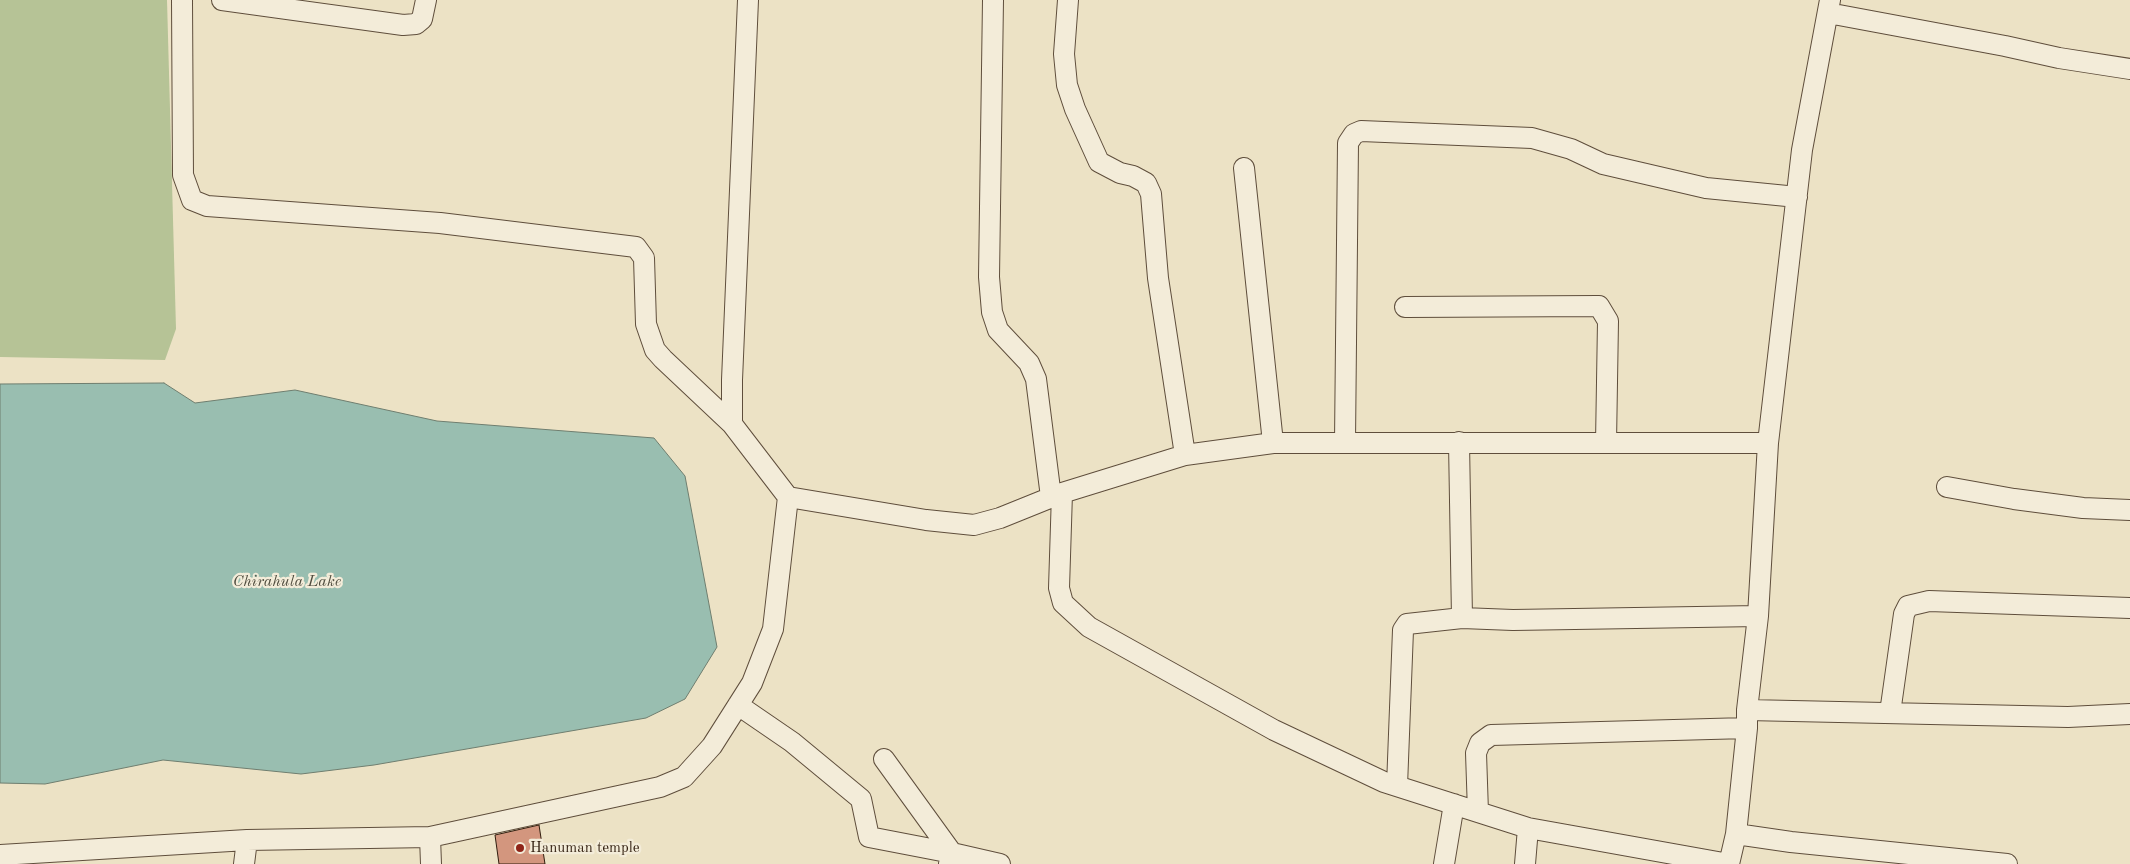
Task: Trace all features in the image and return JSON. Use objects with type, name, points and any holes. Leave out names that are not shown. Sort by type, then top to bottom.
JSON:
[{"type":"street","points":[[182,0],[183,175],[192,200],[207,206],[440,223],[636,247],[644,258],[646,324],[655,350],[662,359],[732,424],[788,497],[926,520],[974,525],[1000,518],[1056,495],[1185,455],[1274,443],[1768,443]]},
{"type":"street","points":[[222,0],[403,25],[416,24],[422,19],[426,0]]},
{"type":"street","points":[[732,424],[732,380],[748,0]]},
{"type":"street","points":[[993,0],[989,277],[992,312],[998,330],[1029,363],[1036,379],[1056,495],[1059,588],[1063,603],[1089,627],[1274,730],[1384,782],[1528,828],[1729,864],[1736,834],[1758,616],[1768,443],[1802,150],[1829,6],[2059,58],[2130,69]]},
{"type":"street","points":[[1068,0],[1064,54],[1067,85],[1075,109],[1099,162],[1146,183],[1151,194],[1158,278],[1185,455]]},
{"type":"street","points":[[1345,442],[1348,143],[1354,134],[1361,130],[1532,138],[1571,149],[1604,164],[1706,188],[1797,197]]},
{"type":"street","points":[[1244,168],[1274,443]]},
{"type":"street","points":[[1405,307],[1599,306],[1608,322],[1606,442]]},
{"type":"street","points":[[1459,442],[1462,618]]},
{"type":"street","points":[[1947,487],[2083,508],[2130,510]]},
{"type":"street","points":[[0,855],[247,840],[430,838],[660,787],[684,777],[712,746],[752,684],[773,629],[788,497]]},
{"type":"street","points":[[1890,713],[1904,614],[1908,606],[1929,601],[2130,608]]},
{"type":"street","points":[[1397,786],[1403,630],[1407,624],[1462,618],[1513,620],[1758,616]]},
{"type":"street","points":[[738,705],[792,742],[861,799],[868,837],[950,858],[1000,864]]},
{"type":"street","points":[[1478,812],[1476,753],[1480,743],[1491,735],[1747,719],[1890,713],[2068,717],[2130,714]]},
{"type":"street","points":[[884,759],[950,858]]},
{"type":"street","points":[[1444,864],[1454,804]]},
{"type":"street","points":[[1525,864],[1528,828]]},
{"type":"street","points":[[1736,834],[1791,842],[2007,864]]},
{"type":"street","points":[[430,838],[431,864]]},
{"type":"street","points":[[244,864],[247,840]]},
{"type":"shaded area","points":[[0,0],[167,0],[176,329],[165,360],[0,357]]},
{"type":"water","name":"Chirahula Lake","points":[[164,383],[195,403],[295,390],[437,421],[654,438],[685,476],[717,647],[685,699],[646,718],[374,765],[301,774],[163,760],[45,784],[0,783],[0,384]]},
{"type":"building","name":"Hanuman temple","points":[[539,825],[545,864],[499,864],[495,835]]},
{"type":"place","name":"Hanuman temple","points":[[520,848]]}]
